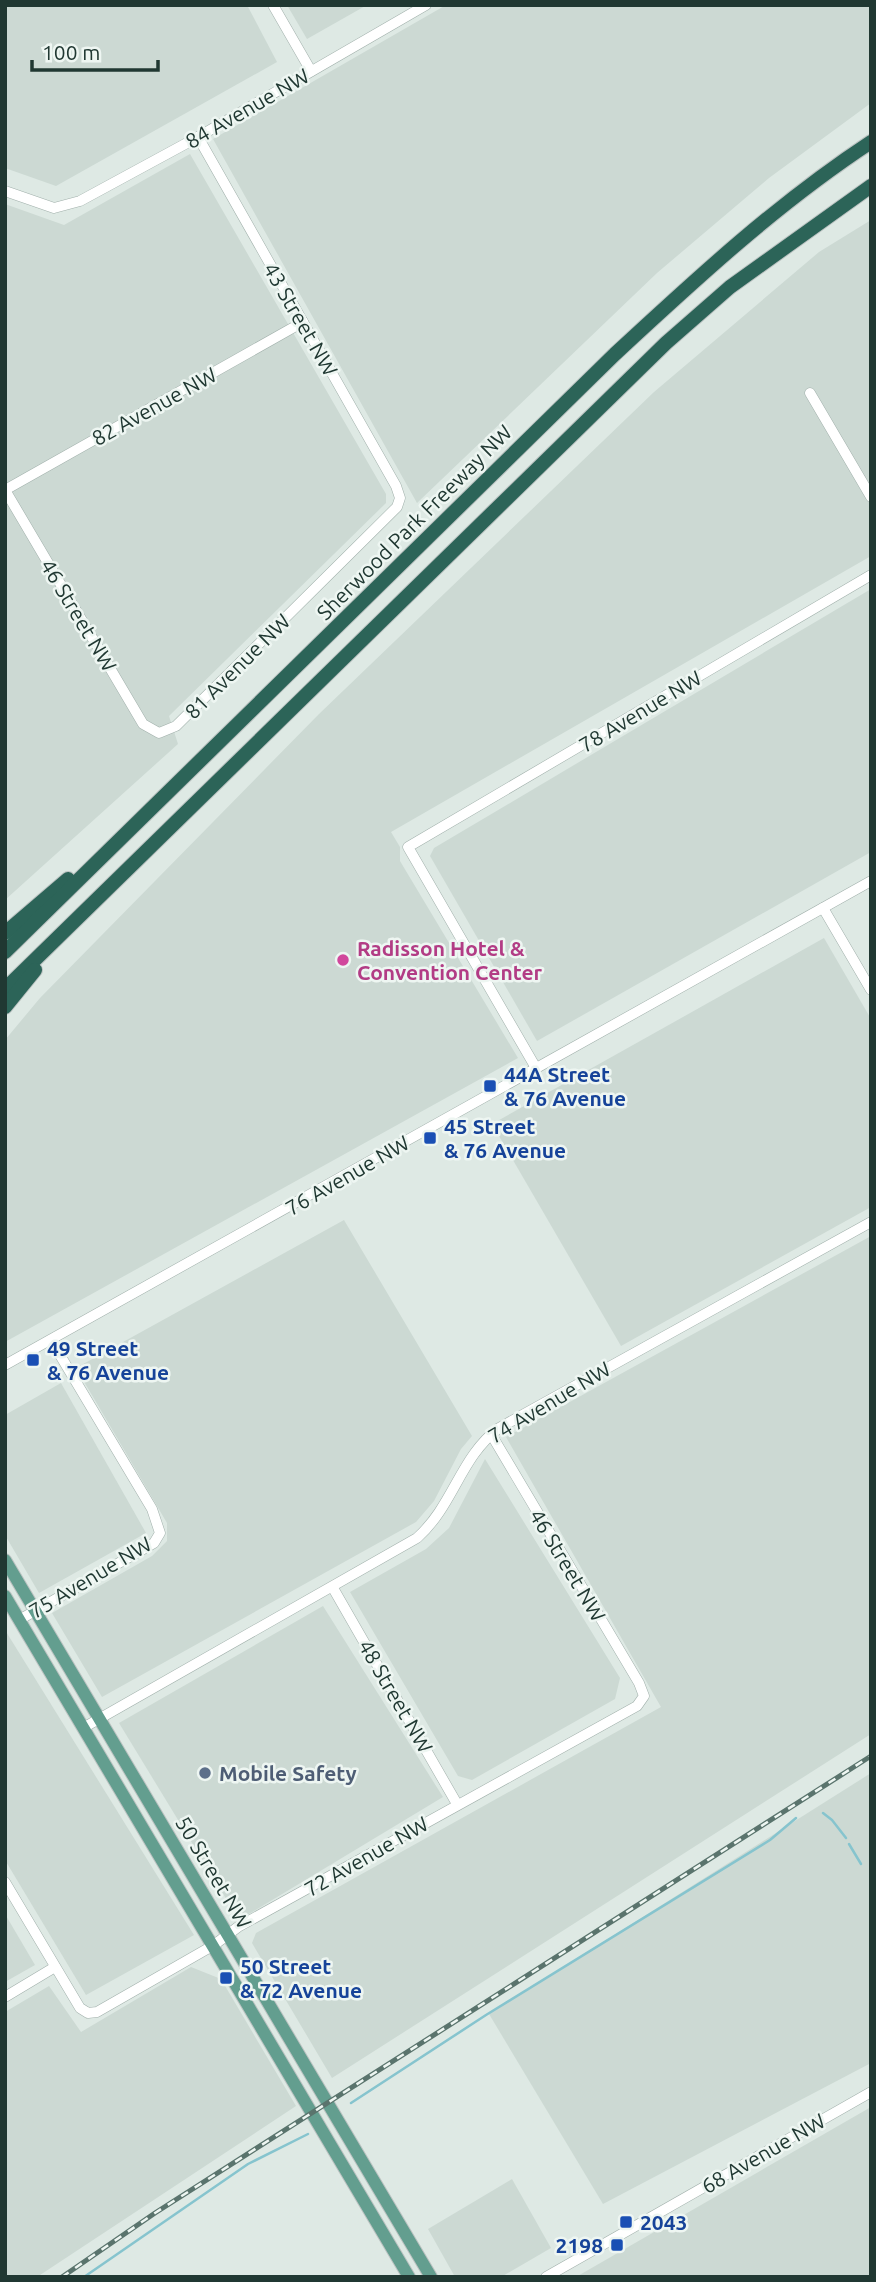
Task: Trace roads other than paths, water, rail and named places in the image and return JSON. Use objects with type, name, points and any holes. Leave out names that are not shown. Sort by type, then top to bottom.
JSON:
[{"type":"highway","name":"Sherwood Park Freeway NW","points":[[5,952],[579,389],[699,276],[779,208],[871,142]]},
{"type":"highway","points":[[5,989],[666,343],[730,287],[871,186]]},
{"type":"highway","points":[[5,933],[67,879],[94,865]]},
{"type":"highway","points":[[5,1007],[56,939]]},
{"type":"main road","name":"50 Street NW","points":[[5,1560],[431,2277]]},
{"type":"main road","name":"50 Street NW","points":[[5,1596],[409,2277]]},
{"type":"street","points":[[273,5],[311,71]]},
{"type":"street","name":"84 Avenue NW","points":[[5,191],[54,208],[65,206],[198,137],[426,5]]},
{"type":"street","name":"43 Street NW","points":[[198,137],[396,486],[399,502]]},
{"type":"street","name":"82 Avenue NW","points":[[5,490],[303,322]]},
{"type":"street","points":[[810,393],[871,497]]},
{"type":"street","name":"46 Street NW","points":[[5,490],[143,724],[159,733]]},
{"type":"street","name":"81 Avenue NW","points":[[159,733],[176,726],[392,513],[399,502]]},
{"type":"street","name":"78 Avenue NW","points":[[537,1068],[408,847],[871,575]]},
{"type":"street","name":"76 Avenue NW","points":[[5,1365],[871,881]]},
{"type":"street","points":[[823,908],[871,990]]},
{"type":"street","name":"74 Avenue NW","points":[[83,1728],[403,1547],[428,1528],[448,1503],[475,1450],[491,1434],[871,1222]]},
{"type":"street","name":"75 Avenue NW","points":[[19,1620],[154,1543],[160,1533],[152,1509],[51,1340]]},
{"type":"street","name":"46 Street NW","points":[[491,1434],[644,1696]]},
{"type":"street","name":"48 Street NW","points":[[333,1588],[457,1804]]},
{"type":"street","name":"72 Avenue NW","points":[[55,1967],[80,2008],[88,2012],[103,2009],[214,1945],[229,1933],[637,1706],[644,1696]]},
{"type":"street","points":[[5,1882],[55,1967],[5,1997]]},
{"type":"street","name":"68 Avenue NW","points":[[546,2277],[871,2092]]},
{"type":"waterway","points":[[823,1813],[846,1838]]},
{"type":"waterway","points":[[351,2103],[486,2015],[770,1840],[796,1818]]},
{"type":"waterway","points":[[849,1844],[861,1864]]},
{"type":"waterway","points":[[84,2277],[248,2164],[308,2134]]},
{"type":"railway","points":[[62,2277],[155,2213],[871,1756]]},
{"type":"place","name":"Radisson Hotel & Convention Center","points":[[343,960]]},
{"type":"place","name":"44A Street & 76 Avenue","points":[[490,1086]]},
{"type":"place","name":"45 Street & 76 Avenue","points":[[430,1138]]},
{"type":"place","name":"49 Street & 76 Avenue","points":[[33,1360]]},
{"type":"place","name":"Mobile Safety","points":[[205,1773]]},
{"type":"place","name":"50 Street & 72 Avenue","points":[[226,1978]]},
{"type":"place","name":"2043","points":[[626,2222]]},
{"type":"place","name":"2198","points":[[617,2245]]}]
